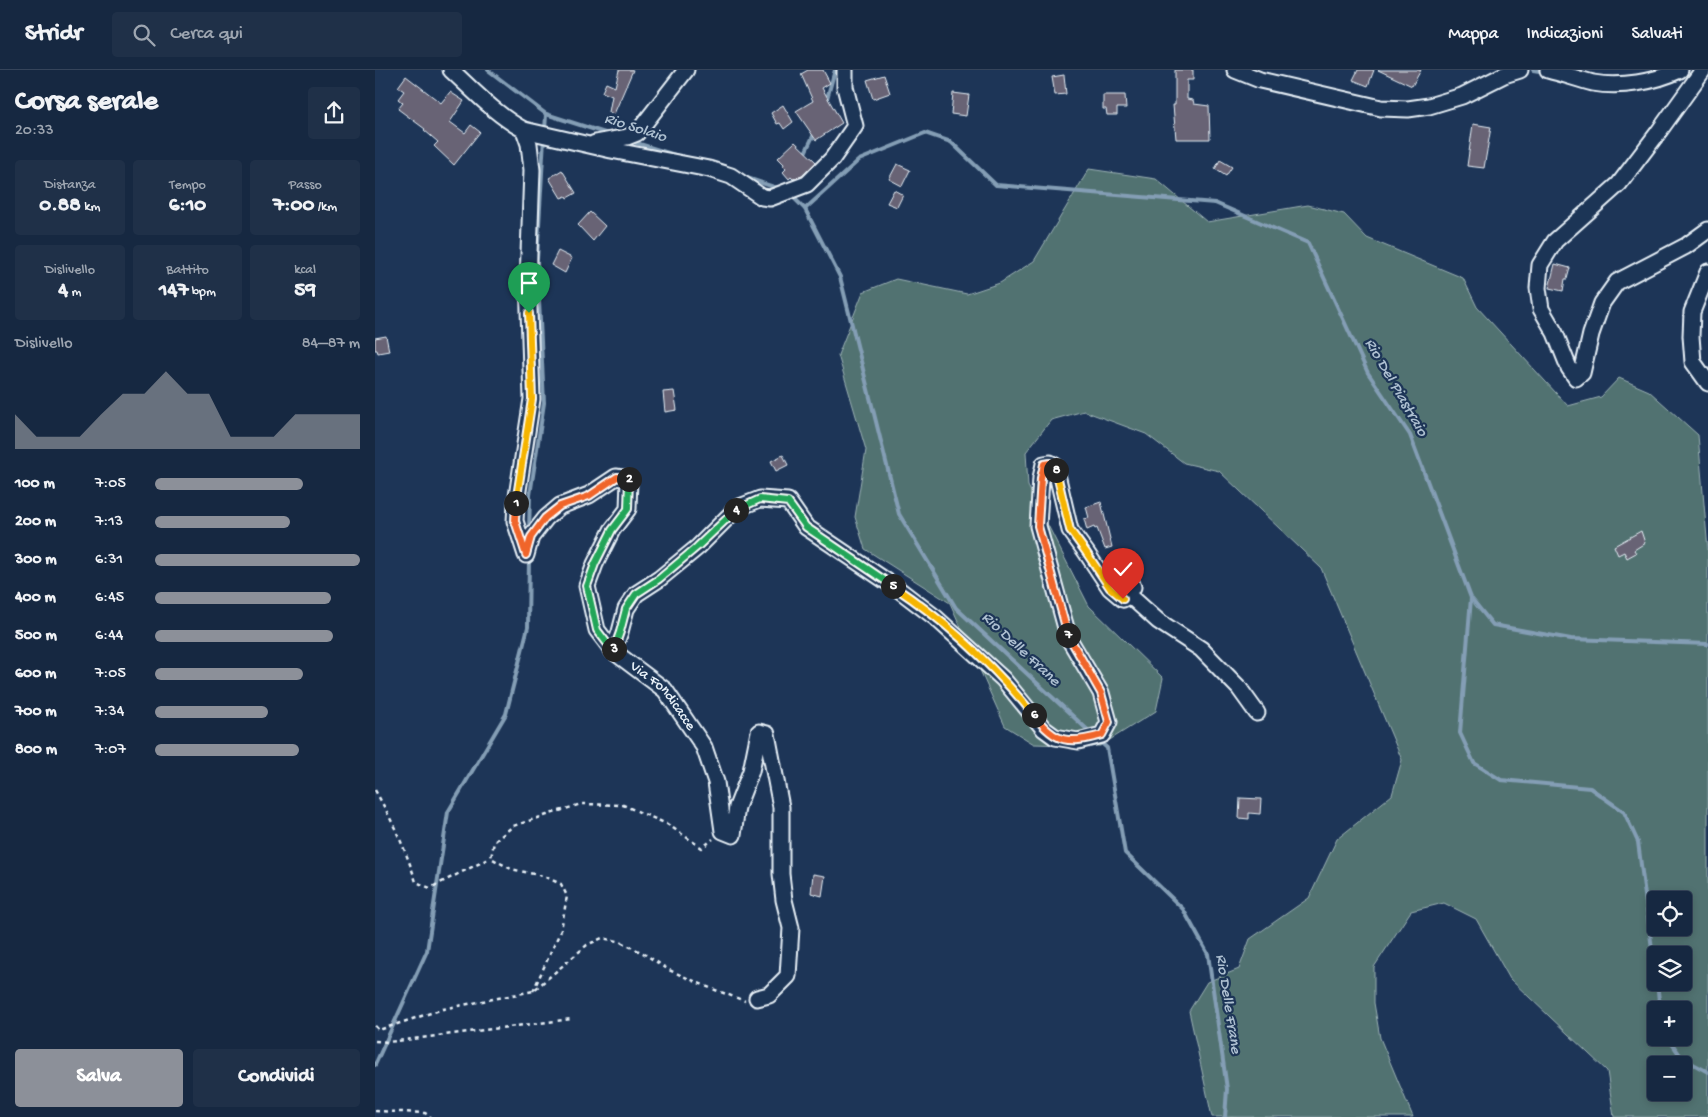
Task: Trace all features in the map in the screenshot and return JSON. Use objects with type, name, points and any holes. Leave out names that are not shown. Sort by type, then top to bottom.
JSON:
[{"type":"street","points":[[451,70],[477,95],[505,118],[524,130],[709,168],[731,176],[762,197],[771,198],[807,184],[832,159],[855,126],[845,87],[845,70]]},
{"type":"street","points":[[589,144],[627,138],[637,133],[686,70]]},
{"type":"street","points":[[1235,70],[1260,80],[1381,108],[1429,106],[1462,96],[1518,70]]},
{"type":"street","points":[[1548,70],[1594,83],[1626,85],[1680,70]]},
{"type":"street","points":[[1703,70],[1619,184],[1555,241],[1540,266],[1538,288],[1541,310],[1555,334],[1569,368],[1577,378],[1582,374],[1591,334],[1601,303],[1617,282],[1686,246],[1708,230]]},
{"type":"street","name":"Via Fondicacce","points":[[524,130],[529,144],[532,170],[528,281],[532,399],[516,502],[515,521],[526,555],[531,537],[545,518],[560,506],[589,496],[617,477],[629,479],[628,509],[612,530],[595,564],[587,586],[597,630],[613,651],[665,690],[704,747],[716,782],[723,831]]},
{"type":"street","points":[[1708,272],[1692,312],[1691,336],[1693,362],[1708,382]]},
{"type":"street","points":[[613,651],[626,609],[636,594],[659,579],[697,547],[737,508],[760,499],[788,502],[806,527],[936,618],[1003,679],[1044,729],[1055,737],[1077,742],[1102,735],[1109,722],[1101,693],[1069,639],[1038,526],[1041,478],[1044,464],[1050,463],[1055,466],[1070,530],[1110,588],[1123,599],[1129,595],[1133,587],[1124,564]]},
{"type":"street","points":[[1129,595],[1158,620],[1201,649],[1239,688],[1257,713]]},
{"type":"street","points":[[723,831],[733,835],[737,807],[751,772],[759,732],[767,734],[781,807],[781,874],[784,900],[791,928],[788,976],[769,995],[757,998]]},
{"type":"path","points":[[375,790],[407,855],[416,882],[430,888],[491,858]]},
{"type":"path","points":[[491,858],[494,842],[513,826],[581,804],[623,805],[667,824],[702,848],[723,831]]},
{"type":"path","points":[[491,858],[511,869],[543,876],[561,884],[567,896],[561,930],[533,991]]},
{"type":"path","points":[[375,1026],[379,1030],[443,1009],[533,991],[587,945],[602,938],[617,941],[643,953],[669,970],[710,988],[745,1001],[757,998]]},
{"type":"path","points":[[375,1041],[388,1042],[572,1019]]},
{"type":"path","points":[[375,1111],[425,1113],[431,1117]]},
{"type":"green space","points":[[1089,169],[1156,179],[1207,222],[1308,205],[1344,214],[1367,238],[1463,278],[1477,307],[1568,406],[1601,397],[1619,378],[1649,391],[1698,435],[1708,550],[1708,1117],[1614,1117],[1607,1071],[1510,979],[1476,919],[1444,903],[1411,911],[1374,967],[1374,1003],[1380,1038],[1413,1117],[1212,1117],[1189,1011],[1207,982],[1239,969],[1250,939],[1309,898],[1337,839],[1392,795],[1402,760],[1321,568],[1219,471],[1184,463],[1146,434],[1084,411],[1051,420],[1026,452],[1028,486],[1089,606],[1163,678],[1156,711],[1100,746],[1034,744],[1005,726],[950,603],[865,549],[855,517],[866,450],[838,355],[863,292],[896,279],[967,294],[1000,283],[1034,261]]},
{"type":"building","points":[[619,70],[633,70],[614,114],[609,112],[612,96],[602,92],[606,83],[615,87]]},
{"type":"building","points":[[808,70],[823,70],[830,83],[822,88],[842,123],[816,140],[796,111],[813,101],[801,74]]},
{"type":"building","points":[[1175,70],[1193,70],[1193,80],[1187,80],[1187,99],[1193,100],[1194,104],[1209,106],[1210,139],[1176,139],[1173,105],[1175,105]]},
{"type":"building","points":[[1358,70],[1374,70],[1368,86],[1353,80]]},
{"type":"building","points":[[1378,70],[1421,70],[1412,86]]},
{"type":"building","points":[[884,75],[890,93],[873,99],[867,80]]},
{"type":"building","points":[[1064,75],[1066,94],[1055,95],[1052,77]]},
{"type":"building","points":[[406,76],[441,103],[450,92],[464,101],[450,122],[465,133],[471,125],[480,132],[454,165],[434,146],[438,142],[425,129],[398,109],[403,103],[398,99],[404,91],[398,87]]},
{"type":"building","points":[[953,93],[969,95],[966,116],[951,114]]},
{"type":"building","points":[[1103,95],[1125,95],[1126,108],[1117,108],[1117,115],[1107,115],[1106,109],[1103,109]]},
{"type":"building","points":[[783,105],[793,122],[784,129],[780,123],[777,124],[771,113]]},
{"type":"building","points":[[1473,124],[1491,127],[1484,168],[1467,166]]},
{"type":"building","points":[[795,142],[816,162],[802,176],[789,179],[783,172],[786,169],[783,166],[784,164],[778,158]]},
{"type":"building","points":[[1220,160],[1232,167],[1226,176],[1215,169]]},
{"type":"building","points":[[897,164],[910,170],[902,186],[889,179]]},
{"type":"building","points":[[562,170],[576,193],[567,198],[566,196],[561,198],[549,178]]},
{"type":"building","points":[[894,190],[903,195],[897,207],[887,203]]},
{"type":"building","points":[[590,212],[605,226],[593,241],[578,225]]},
{"type":"building","points":[[558,251],[572,258],[565,273],[551,265]]},
{"type":"building","points":[[1555,264],[1570,268],[1567,279],[1565,279],[1563,291],[1549,288]]},
{"type":"building","points":[[386,336],[389,351],[378,353],[375,350],[375,338]]},
{"type":"building","points":[[674,391],[677,410],[665,412],[663,392]]},
{"type":"building","points":[[783,455],[788,465],[776,471],[771,461]]},
{"type":"building","points":[[1101,502],[1112,547],[1105,549],[1097,528],[1095,529],[1094,527],[1087,530],[1084,519],[1089,518],[1086,507]]},
{"type":"building","points":[[1641,531],[1645,543],[1634,550],[1636,553],[1627,558],[1624,552],[1618,555],[1614,546]]},
{"type":"building","points":[[1240,798],[1261,799],[1260,814],[1249,813],[1249,819],[1239,818]]},
{"type":"building","points":[[813,874],[825,876],[822,896],[811,893]]},
{"type":"waterway","name":"Rio Solaio","points":[[488,70],[546,114],[611,135]]},
{"type":"waterway","points":[[826,102],[835,70]]},
{"type":"waterway","points":[[1533,70],[1546,72]]},
{"type":"waterway","points":[[545,131],[546,114]]},
{"type":"waterway","points":[[804,155],[815,132]]},
{"type":"waterway","name":"Rio Del Piastraio","points":[[805,209],[859,160],[925,133],[951,142],[996,185],[1215,203],[1308,243],[1368,373],[1410,435],[1471,598],[1460,733],[1474,763],[1501,780],[1590,788],[1624,812],[1638,842],[1652,946]]},
{"type":"waterway","points":[[529,532],[530,495],[544,403],[537,260],[544,138]]},
{"type":"waterway","name":"Rio Solaio","points":[[630,141],[678,156]]},
{"type":"waterway","name":"Rio Solaio","points":[[744,177],[780,189]]},
{"type":"waterway","name":"Rio Delle Frane","points":[[790,194],[805,209],[840,277],[899,514],[956,608],[1091,733]]},
{"type":"waterway","points":[[375,1065],[427,951],[448,812],[506,714],[528,627],[529,559]]},
{"type":"waterway","points":[[1471,598],[1493,625],[1571,639],[1708,644]]},
{"type":"waterway","name":"Rio Delle Frane","points":[[1098,740],[1107,748],[1125,853],[1183,909],[1208,954],[1227,1089],[1225,1117]]},
{"type":"waterway","name":"Rio Del Piastraio","points":[[1658,991],[1659,1001]]},
{"type":"waterway","name":"Rio Del Piastraio","points":[[1674,1046],[1682,1058],[1708,1072]]},
{"type":"route","points":[[529,313],[532,399],[516,502],[515,521],[526,555],[531,537],[545,518],[560,506],[589,496],[617,477],[629,479],[628,509],[612,530],[595,564],[587,586],[597,630],[613,651],[626,609],[636,594],[659,579],[697,547],[737,508],[760,499],[788,502],[806,527],[936,618],[1003,679],[1044,729],[1055,737],[1077,742],[1102,735],[1109,722],[1101,693],[1069,639],[1038,526],[1041,478],[1044,464],[1050,463],[1055,466],[1070,530],[1110,588],[1123,599]]}]
